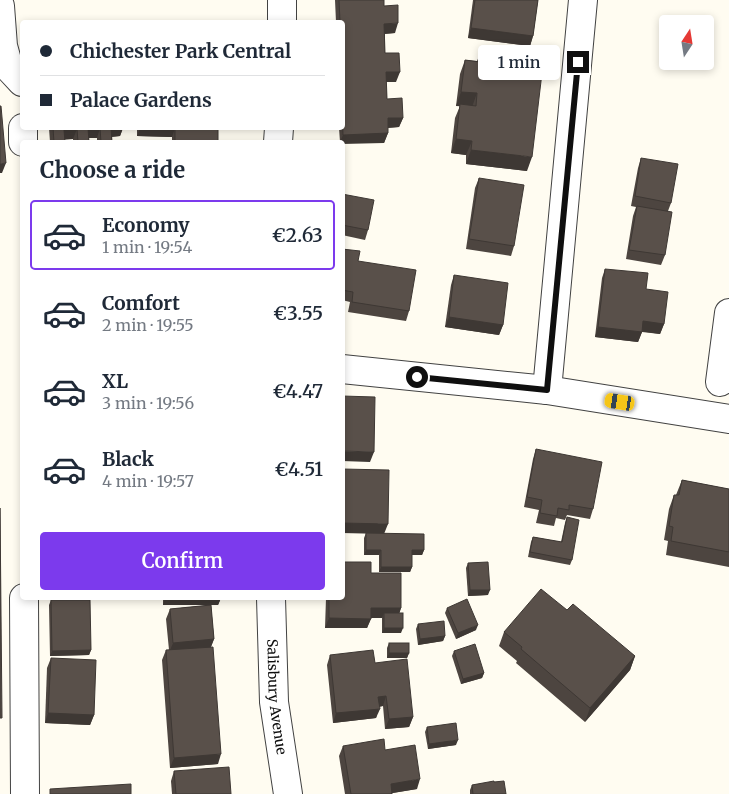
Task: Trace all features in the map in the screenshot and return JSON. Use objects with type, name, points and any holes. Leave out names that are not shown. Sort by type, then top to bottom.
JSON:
[{"type":"street","points":[[282,0],[282,20]]},
{"type":"street","points":[[547,390],[583,0]]},
{"type":"street","points":[[0,6],[3,46],[13,71]]},
{"type":"street","points":[[720,382],[729,313]]},
{"type":"street","points":[[345,369],[547,390],[729,419]]},
{"type":"street","points":[[24,600],[25,794]]},
{"type":"street","name":"Salisbury Avenue","points":[[272,600],[274,702],[288,794]]},
{"type":"building","points":[[339,0],[384,0],[384,6],[398,5],[398,23],[384,24],[385,53],[399,53],[400,72],[386,72],[387,99],[402,98],[403,118],[388,118],[388,133],[343,135],[343,130],[345,130],[345,20],[340,20]]},
{"type":"building","points":[[475,0],[538,0],[533,36],[471,28]]},
{"type":"building","points":[[482,49],[544,56],[532,157],[471,150],[472,141],[456,139],[460,104],[476,106],[477,93],[461,92],[465,60],[480,62]]},
{"type":"building","points":[[0,106],[6,163],[0,164]]},
{"type":"building","points":[[53,130],[64,130],[65,140],[54,140]]},
{"type":"building","points":[[77,130],[88,130],[89,140],[78,140]]},
{"type":"building","points":[[100,130],[111,130],[112,140],[101,140]]},
{"type":"building","points":[[175,130],[218,130],[218,140],[175,140]]},
{"type":"building","points":[[641,158],[678,164],[671,203],[635,196]]},
{"type":"building","points":[[479,178],[524,185],[514,246],[469,239]]},
{"type":"building","points":[[345,195],[374,200],[368,230],[345,226]]},
{"type":"building","points":[[637,206],[672,212],[665,255],[629,250]]},
{"type":"building","points":[[345,249],[360,251],[358,261],[416,270],[409,311],[352,302],[353,292],[345,291]]},
{"type":"building","points":[[605,269],[648,273],[646,289],[668,292],[664,324],[643,321],[642,332],[598,327]]},
{"type":"building","points":[[454,275],[508,283],[503,325],[449,317]]},
{"type":"building","points":[[345,396],[375,397],[374,452],[345,451]]},
{"type":"building","points":[[536,449],[602,462],[593,509],[569,505],[569,510],[558,508],[557,516],[540,513],[542,500],[527,497]]},
{"type":"building","points":[[345,469],[389,470],[388,524],[345,523]]},
{"type":"building","points":[[682,480],[729,489],[729,552],[671,541],[673,527],[669,526],[674,495],[679,495]]},
{"type":"building","points":[[0,508],[2,718],[0,718]]},
{"type":"building","points":[[567,517],[579,520],[572,560],[530,552],[533,537],[562,542]]},
{"type":"building","points":[[366,533],[424,534],[424,550],[412,550],[412,567],[381,567],[381,550],[366,550]]},
{"type":"building","points":[[345,562],[371,562],[371,573],[401,573],[401,608],[371,608],[371,619],[329,618],[329,600],[345,600]]},
{"type":"building","points":[[488,562],[490,590],[470,590],[468,563]]},
{"type":"building","points":[[541,589],[567,610],[573,604],[635,656],[590,708],[504,632]]},
{"type":"building","points":[[467,599],[478,625],[458,633],[447,608]]},
{"type":"building","points":[[51,600],[90,600],[91,650],[52,651]]},
{"type":"building","points":[[211,605],[214,639],[173,643],[170,609]]},
{"type":"building","points":[[384,613],[403,613],[403,628],[384,628]]},
{"type":"building","points":[[444,621],[445,636],[420,639],[418,624]]},
{"type":"building","points":[[389,643],[409,643],[409,653],[389,653]]},
{"type":"building","points":[[475,644],[484,673],[463,679],[454,651]]},
{"type":"building","points":[[213,647],[221,754],[174,758],[166,650]]},
{"type":"building","points":[[373,650],[375,663],[407,659],[413,717],[389,719],[386,696],[378,697],[380,709],[336,713],[330,655]]},
{"type":"building","points":[[51,658],[96,660],[94,715],[48,713]]},
{"type":"building","points":[[456,723],[458,740],[429,744],[427,727]]},
{"type":"building","points":[[384,739],[385,750],[415,745],[420,779],[391,784],[392,794],[351,794],[343,746]]},
{"type":"building","points":[[229,767],[231,794],[176,794],[174,771]]},
{"type":"building","points":[[504,781],[506,794],[473,794],[472,785]]},
{"type":"building","points":[[131,784],[131,794],[50,794],[50,789]]},
{"type":"route","points":[[417,377],[547,390],[578,62]]}]
